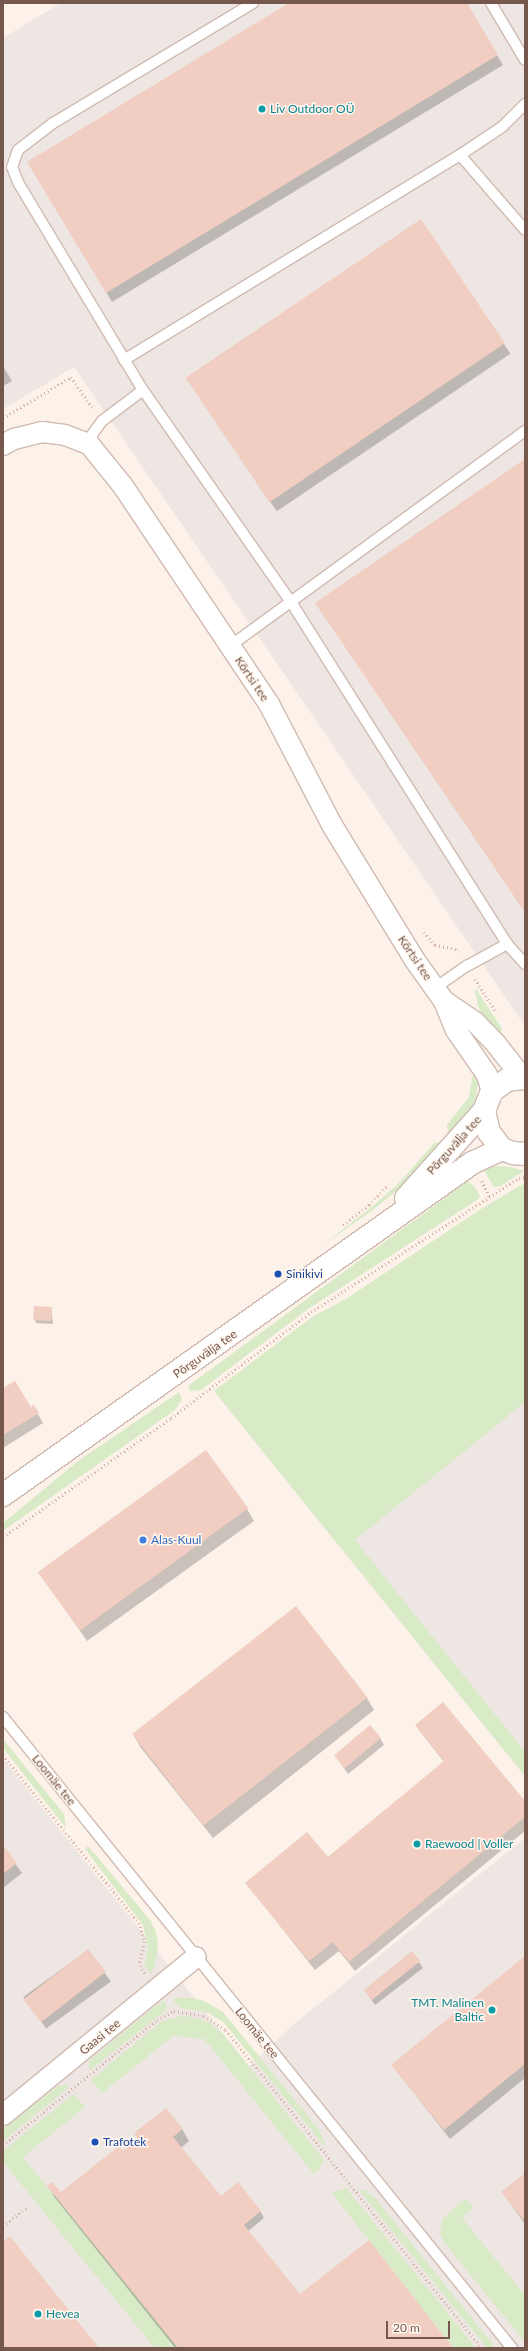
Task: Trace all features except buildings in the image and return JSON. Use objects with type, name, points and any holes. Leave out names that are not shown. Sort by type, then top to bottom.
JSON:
[{"type":"street","name":"Kõrtsi tee","points":[[3,445],[14,439],[42,432],[65,435],[89,444],[123,486],[269,704],[332,825],[414,959],[440,995],[456,1030],[487,1075],[488,1101]]},
{"type":"street","name":"Kõrtsi tee","points":[[440,995],[475,1022],[496,1044],[523,1078]]},
{"type":"street","name":"Põrguvälja tee","points":[[374,1231],[507,1080],[523,1078]]},
{"type":"street","points":[[488,1101],[489,1132],[518,1154]]},
{"type":"street","name":"Põrguvälja tee","points":[[3,1495],[472,1163],[518,1154]]},
{"type":"street","name":"Põrguvälja tee","points":[[3,1506],[34,1474]]},
{"type":"street","name":"Gaasi tee","points":[[3,2115],[159,1989],[196,1957]]},
{"type":"lane","points":[[253,3],[52,123],[18,150],[12,167],[19,184],[142,390],[291,602],[507,944],[525,964]]},
{"type":"lane","points":[[491,3],[525,60]]},
{"type":"lane","points":[[124,360],[460,155],[502,127],[525,104]]},
{"type":"lane","points":[[460,155],[525,230]]},
{"type":"lane","points":[[86,443],[102,421],[142,390]]},
{"type":"lane","points":[[230,646],[525,431]]},
{"type":"lane","points":[[440,995],[467,966],[507,944]]},
{"type":"lane","name":"Loomäe tee","points":[[3,1717],[512,2348]]},
{"type":"path","points":[[3,1537],[171,1418],[311,1312],[519,1178],[525,1177]]},
{"type":"path","points":[[338,1230],[369,1205],[390,1183]]},
{"type":"path","points":[[3,1755],[139,1923],[145,1942],[140,1962],[142,1969],[159,1989],[174,2011]]},
{"type":"path","points":[[3,2145],[157,2020],[174,2011],[204,2016],[226,2030],[482,2348]]},
{"type":"path","points":[[3,2226],[26,2208]]},
{"type":"shaded area","points":[[61,3],[525,3],[525,1026],[74,367],[3,409],[3,38]]},
{"type":"shaded area","points":[[525,1191],[525,1776],[214,1391]]},
{"type":"shaded area","points":[[3,1759],[249,2066],[293,2025],[525,1838],[525,2348],[3,2348]]},
{"type":"green space","points":[[476,989],[501,1027],[502,1030],[499,1036],[486,1022],[479,1008],[475,992]]},
{"type":"green space","points":[[474,1068],[477,1074],[478,1083],[476,1097],[470,1112],[452,1137],[448,1132],[447,1125],[469,1097]]},
{"type":"green space","points":[[440,1142],[443,1145],[402,1186],[374,1209],[323,1245],[373,1206],[401,1181],[434,1143]]},
{"type":"green space","points":[[496,1166],[511,1167],[524,1171],[499,1187],[493,1186],[484,1170]]},
{"type":"green space","points":[[468,1181],[475,1187],[480,1196],[477,1200],[308,1309],[201,1390],[190,1391],[188,1386]]},
{"type":"green space","points":[[525,1183],[525,1402],[355,1540],[525,1752],[525,1776],[214,1391],[312,1317],[346,1299],[481,1209]]},
{"type":"green space","points":[[179,1392],[182,1399],[175,1410],[3,1531],[3,1523],[78,1461]]},
{"type":"green space","points":[[3,1739],[64,1814],[66,1828],[3,1748]]},
{"type":"green space","points":[[88,1846],[150,1920],[156,1932],[158,1944],[155,1965],[151,1974],[144,1965],[148,1949],[143,1925],[85,1849]]},
{"type":"green space","points":[[174,1998],[192,1998],[204,2001],[223,2012],[320,2131],[326,2148],[224,2023],[208,2013],[182,2008],[174,2002]]},
{"type":"green space","points":[[164,2001],[167,2006],[166,2010],[89,2071],[89,2061],[153,2008]]},
{"type":"green space","points":[[181,2016],[192,2017],[208,2022],[223,2034],[324,2160],[320,2168],[314,2174],[204,2039],[173,2036],[102,2093],[91,2080],[161,2022]]},
{"type":"green space","points":[[65,2085],[69,2087],[3,2141],[3,2129],[58,2086]]},
{"type":"green space","points":[[74,2094],[85,2107],[23,2157],[178,2348],[155,2348],[3,2162],[3,2151]]},
{"type":"green space","points":[[346,2188],[476,2348],[453,2348],[332,2193]]},
{"type":"green space","points":[[358,2189],[366,2191],[375,2198],[496,2348],[487,2348]]},
{"type":"green space","points":[[466,2200],[474,2207],[462,2218],[525,2295],[525,2342],[443,2241],[440,2233],[442,2219],[462,2201]]},
{"type":"place","name":"Liv Outdoor OÜ","points":[[262,109]]},
{"type":"place","name":"Sinikivi","points":[[278,1274]]},
{"type":"place","name":"Alas-Kuul","points":[[143,1540]]},
{"type":"place","name":"Raewood | Voller","points":[[417,1844]]},
{"type":"place","name":"TMT. Malinen Baltic","points":[[492,2010]]},
{"type":"place","name":"Trafotek","points":[[95,2142]]},
{"type":"place","name":"Hevea","points":[[38,2314]]}]
